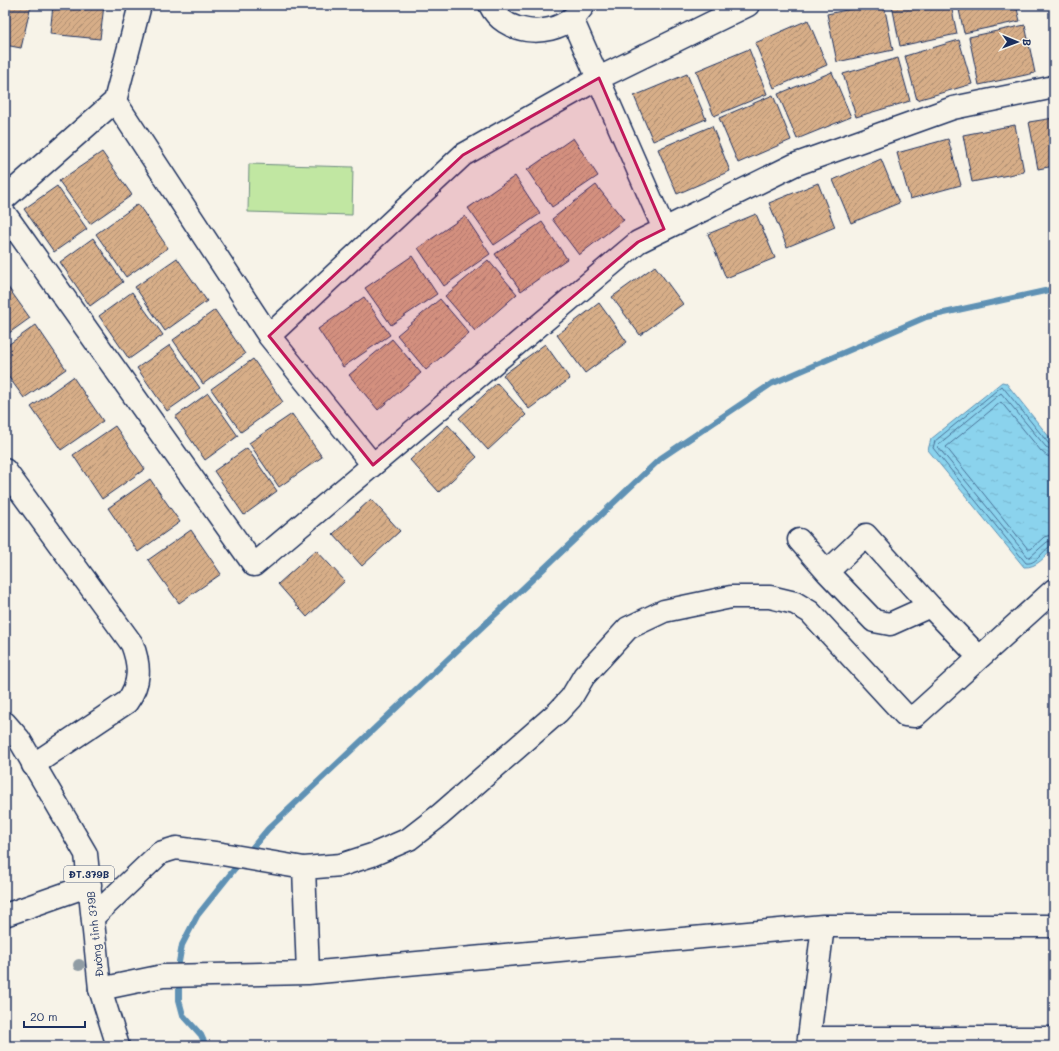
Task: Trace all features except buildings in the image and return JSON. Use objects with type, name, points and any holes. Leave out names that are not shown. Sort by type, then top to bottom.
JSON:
[{"type":"street","points":[[5,198],[115,101],[140,5]]},
{"type":"street","points":[[490,5],[505,21],[521,29],[538,32],[556,28],[578,12],[599,78],[664,229]]},
{"type":"street","points":[[270,336],[463,155],[599,78],[748,5]]},
{"type":"street","points":[[5,214],[254,565],[638,242],[808,160],[953,108],[1054,87]]},
{"type":"street","points":[[115,101],[270,336],[374,465]]},
{"type":"street","points":[[5,470],[132,644],[137,658],[138,676],[134,692],[127,702],[33,765]]},
{"type":"street","points":[[827,572],[866,535],[930,606],[979,657]]},
{"type":"street","points":[[799,540],[874,621],[890,624],[930,606]]},
{"type":"street","points":[[93,917],[160,853],[176,848],[222,854],[297,868],[340,865],[372,855],[409,839],[440,815],[558,712],[571,698],[584,676],[628,628],[664,611],[731,597],[770,597],[795,603],[810,612],[904,715],[915,716],[1054,590]]},
{"type":"street","name":"Đường tỉnh 379B","points":[[5,723],[19,740],[86,854],[100,989],[118,1046]]},
{"type":"street","points":[[297,868],[308,973]]},
{"type":"street","points":[[5,915],[90,885]]},
{"type":"street","points":[[823,926],[808,1042],[1054,1038]]},
{"type":"street","points":[[100,989],[163,976],[308,973],[823,926],[1054,926]]},
{"type":"highlighted area","points":[[599,78],[664,229],[638,242],[373,465],[269,336],[463,155]]},
{"type":"green space","points":[[249,164],[353,167],[352,215],[248,212]]},
{"type":"water","points":[[1002,382],[1006,383],[1054,443],[1054,548],[1037,564],[1029,567],[1024,567],[928,450],[931,439]]},
{"type":"waterway","points":[[248,853],[268,829],[661,458],[771,384],[926,317],[1054,289]]},
{"type":"waterway","points":[[206,1046],[201,1035],[183,1015],[179,1000],[179,962],[182,945],[197,916],[240,862]]}]
